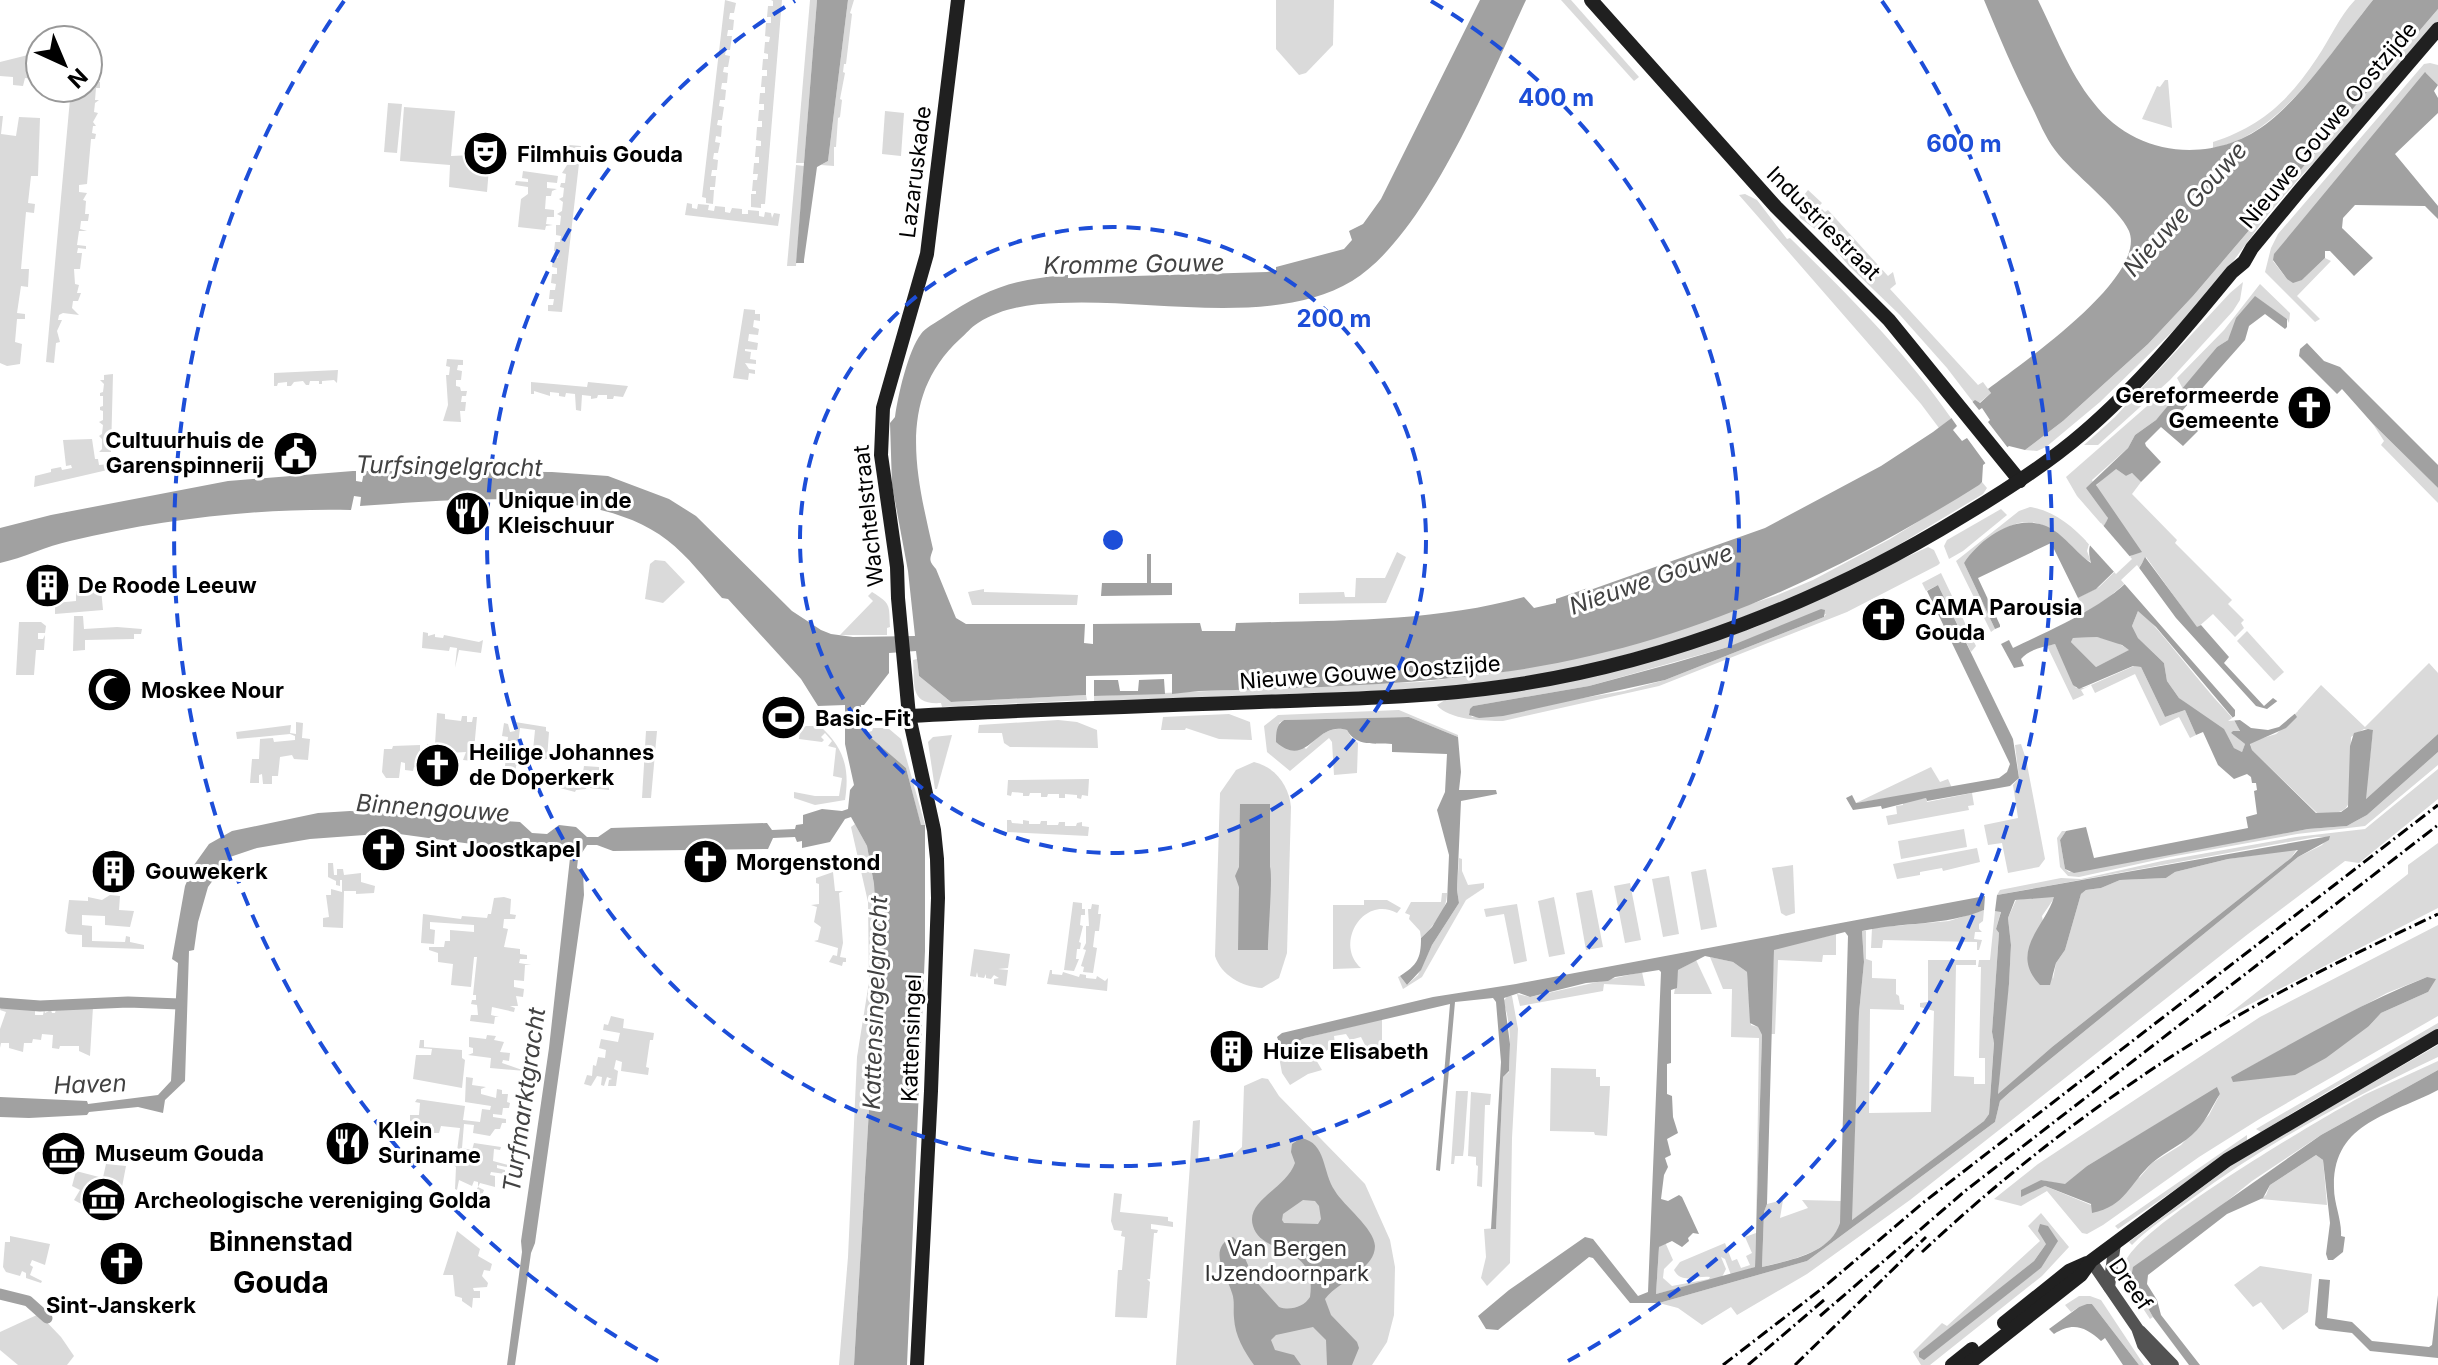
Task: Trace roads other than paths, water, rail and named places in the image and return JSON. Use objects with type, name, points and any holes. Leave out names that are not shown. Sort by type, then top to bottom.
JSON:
[{"type":"main road","name":"Lazaruskade","points":[[927,254],[958,0]]},
{"type":"main road","name":"Industriestraat","points":[[1591,0],[1776,207],[1889,320],[2020,481]]},
{"type":"main road","name":"Nieuwe Gouwe Oostzijde","points":[[909,716],[1423,695],[1509,686],[1647,656],[1783,608],[1895,555],[2020,481],[2087,430],[2166,349],[2244,262],[2252,248],[2438,29]]},
{"type":"main road","name":"Wachtelstraat","points":[[902,653],[897,567],[881,455],[883,408],[927,254]]},
{"type":"main road","name":"Kattensingel","points":[[902,653],[909,716],[934,830],[938,898],[917,1365]]},
{"type":"main road","points":[[1952,1365],[2069,1271],[2091,1261],[2227,1160],[2435,1039]]},
{"type":"main road","points":[[1967,1365],[2076,1279],[2091,1261]]},
{"type":"street","points":[[2109,1287],[2115,1243]]},
{"type":"street","name":"Dreef","points":[[2091,1261],[2137,1328],[2173,1365]]},
{"type":"street","name":"Dreef","points":[[2137,1328],[2143,1345],[2159,1365]]},
{"type":"water","points":[[817,0],[848,0],[828,161],[817,167],[804,263],[796,263]]},
{"type":"water","name":"Nieuwe Gouwe","points":[[1480,0],[1526,0],[1474,111],[1430,193],[1406,229],[1379,259],[1352,281],[1321,295],[1286,304],[1248,307],[1049,303],[1017,307],[975,325],[940,362],[926,386],[919,412],[917,465],[933,549],[931,561],[956,618],[966,624],[1085,624],[1084,643],[1093,644],[1093,624],[1200,623],[1202,631],[1235,631],[1236,623],[1417,616],[1524,597],[1534,608],[1556,603],[1556,599],[1593,589],[1765,528],[1881,466],[1975,400],[1980,403],[1991,393],[1988,389],[2052,340],[2101,295],[2120,272],[2130,250],[2129,231],[2124,222],[2048,140],[1984,0],[2038,0],[2070,66],[2093,102],[2111,121],[2131,135],[2154,145],[2177,149],[2226,145],[2270,121],[2310,80],[2373,0],[2438,0],[2438,9],[2193,296],[2148,344],[2063,421],[2025,450],[2009,446],[1983,465],[1979,485],[1922,519],[1807,580],[1748,606],[1625,647],[1562,662],[1496,673],[1348,686],[1172,694],[1172,674],[1086,676],[1086,695],[951,702],[919,676],[916,651],[889,653],[889,673],[861,705],[862,730],[906,768],[921,825],[925,825],[925,951],[907,1365],[854,1365],[878,956],[874,884],[867,846],[851,817],[845,819],[830,842],[802,848],[802,841],[797,842],[795,837],[773,838],[768,849],[613,851],[587,845],[578,859],[577,868],[583,872],[584,895],[515,1365],[507,1365],[521,1241],[549,1048],[570,858],[566,853],[531,842],[522,851],[392,833],[310,839],[257,848],[230,857],[208,887],[194,950],[189,951],[185,1081],[165,1100],[163,1113],[138,1107],[89,1112],[87,1115],[0,1117],[0,1097],[87,1101],[88,1104],[158,1095],[171,1081],[178,963],[172,959],[185,886],[194,865],[209,844],[232,831],[318,813],[350,811],[520,822],[532,833],[547,834],[559,825],[576,827],[587,837],[598,837],[611,828],[767,823],[772,830],[795,829],[796,825],[803,824],[803,815],[822,809],[848,809],[850,790],[854,785],[845,744],[845,705],[818,706],[801,679],[728,599],[722,598],[667,540],[636,522],[600,510],[519,500],[360,506],[361,497],[354,496],[351,510],[245,513],[175,521],[70,541],[0,563],[0,528],[51,515],[228,481],[353,471],[356,471],[356,481],[362,482],[367,471],[552,472],[608,476],[669,499],[696,516],[792,611],[821,630],[853,637],[915,636],[908,571],[892,485],[890,423],[895,417],[908,362],[923,332],[957,308],[987,293],[1032,279],[1068,275],[1068,278],[1267,272],[1344,249],[1352,240],[1349,231],[1363,224],[1381,199]]},
{"type":"water","points":[[2425,72],[2438,85],[2434,91],[2438,98],[2438,113],[2395,154],[2438,206],[2438,219],[2425,206],[2355,205],[2343,218],[2342,228],[2373,258],[2354,276],[2330,251],[2325,251],[2325,258],[2302,280],[2293,283],[2273,260],[2274,254]]},
{"type":"water","points":[[2255,296],[2287,319],[2287,327],[2285,329],[2265,314],[2249,326],[2245,340],[2182,411],[2199,430],[2183,446],[2161,427],[2145,443],[2161,462],[2141,482],[2132,473],[2126,476],[2116,469],[2096,485],[2142,552],[2130,556],[2096,589],[2078,598],[2051,543],[1978,578],[2000,625],[1995,629],[1964,563],[1971,554],[1999,531],[2022,523],[2034,523],[2058,533],[2091,563],[2089,548],[2108,518],[2086,488],[2128,448],[2135,435],[2156,420],[2217,347],[2228,340],[2236,318]]},
{"type":"water","points":[[2307,343],[2324,361],[2340,367],[2438,465],[2438,488],[2342,389],[2337,394],[2299,356],[2300,349]]},
{"type":"water","points":[[1147,554],[1151,554],[1151,583],[1172,583],[1172,595],[1101,596],[1102,583],[1147,583]]},
{"type":"water","points":[[2145,557],[2197,627],[2201,625],[2229,657],[2224,663],[2264,706],[2273,698],[2295,714],[2297,717],[2286,728],[2250,744],[2252,750],[2316,813],[2341,812],[2348,807],[2350,746],[2354,733],[2373,730],[2366,799],[2438,734],[2438,752],[2367,815],[2347,826],[2308,829],[2074,873],[2065,869],[2060,840],[2066,831],[2086,827],[2094,858],[2248,828],[2246,817],[2257,814],[2256,783],[2252,783],[2247,774],[2234,779],[2218,765],[2203,732],[2196,735],[2185,710],[2165,717],[2141,667],[2133,666],[2079,689],[2073,685],[2055,644],[2028,653],[2021,659],[2024,666],[2014,668],[2001,644],[2009,640],[2013,648],[2067,622],[2106,599],[2137,572]],"holes":[[[2138,611],[2156,627],[2233,718],[2240,731],[2231,733],[2245,744],[2242,752],[2234,748],[2224,729],[2179,698],[2167,681],[2164,663],[2138,638],[2132,626]],[[2097,637],[2122,645],[2129,650],[2096,667],[2071,642],[2073,638]]]},
{"type":"water","points":[[1938,585],[2013,739],[2019,778],[2010,786],[1927,801],[1926,798],[1882,809],[1881,806],[1853,810],[1846,798],[1852,795],[1856,803],[1999,778],[2007,772],[2010,764],[1927,591]]},
{"type":"water","points":[[1825,610],[1824,617],[1665,680],[1503,716],[1479,718],[1469,715],[1473,706],[1589,686],[1728,647]]},
{"type":"water","points":[[1164,679],[1165,694],[1094,696],[1094,680],[1118,680],[1120,691],[1138,691],[1139,680]]},
{"type":"water","points":[[1409,717],[1458,737],[1459,790],[1496,790],[1497,794],[1461,801],[1459,903],[1432,945],[1421,970],[1407,985],[1400,976],[1417,961],[1421,938],[1432,927],[1447,902],[1449,855],[1437,810],[1445,792],[1447,754],[1392,752],[1392,744],[1361,742],[1347,730],[1336,729],[1296,751],[1276,742],[1276,732],[1284,720]]},
{"type":"water","points":[[1240,804],[1270,804],[1268,950],[1238,950],[1239,887],[1235,876],[1239,867]]},
{"type":"water","points":[[2330,836],[2329,840],[2298,857],[2010,1092],[2000,1101],[1995,1122],[1807,1261],[1659,1303],[1630,1303],[1589,1257],[1498,1330],[1486,1329],[1478,1316],[1509,1290],[1585,1237],[1593,1239],[1638,1296],[1648,1292],[1659,970],[1530,997],[1519,993],[1504,998],[1510,1044],[1509,1071],[1503,1077],[1496,1229],[1491,1229],[1501,1062],[1496,1002],[1493,998],[1455,1002],[1440,1171],[1436,1170],[1450,1004],[1305,1038],[1285,1047],[1280,1045],[1277,1037],[1282,1033],[1433,997],[1985,896],[1984,910],[1969,915],[1862,931],[1864,962],[1859,1013],[1852,1220],[1984,1121],[1989,1114],[1999,933],[1996,929],[2001,912],[1995,911],[1997,895]],"holes":[[[2298,850],[2052,1047],[1998,1094],[2009,984],[2011,945],[2008,918],[2015,900],[2054,897],[2028,950],[2031,973],[2040,985],[2050,985],[2056,963],[2065,950],[2081,894],[2086,890],[2120,880],[2166,878],[2175,872],[2228,859]],[[1845,932],[1848,936],[1840,1223],[1835,1234],[1818,1249],[1762,1267],[1767,1204],[1774,950]],[[1705,956],[1733,962],[1747,972],[1750,1023],[1758,1027],[1762,1035],[1755,1267],[1656,1294],[1659,1247],[1672,1241],[1682,1247],[1693,1233],[1699,1234],[1682,1197],[1679,1195],[1668,1201],[1661,1199],[1668,1167],[1665,1158],[1671,1155],[1667,1139],[1678,1133],[1672,1096],[1667,1094],[1667,1064],[1671,1063],[1671,990],[1677,988],[1678,970]]]},
{"type":"water","points":[[2427,977],[2436,979],[2428,992],[2381,1013],[2369,1026],[2326,1058],[2295,1075],[2233,1082],[2231,1077],[2304,1037]]},
{"type":"water","points":[[2438,1070],[2438,1090],[2368,1124],[2343,1148],[2336,1166],[2334,1188],[2341,1236],[2345,1237],[2343,1252],[2333,1260],[2328,1260],[2326,1254],[2330,1223],[2323,1160],[2316,1155],[2270,1185],[2263,1198],[2227,1214],[2148,1275],[2147,1284],[2157,1300],[2161,1315],[2200,1365],[2189,1365],[2153,1317],[2131,1278],[2133,1267],[2321,1135]]},
{"type":"water","points":[[2217,1087],[2220,1094],[2197,1130],[2152,1163],[2112,1205],[2092,1213],[2091,1204],[2045,1186],[2021,1197],[2021,1190],[2041,1180],[2065,1184],[2087,1166]]},
{"type":"water","points":[[1301,1138],[1320,1152],[1335,1191],[1370,1232],[1375,1246],[1369,1262],[1325,1299],[1331,1315],[1357,1342],[1359,1348],[1352,1365],[1327,1365],[1326,1340],[1313,1327],[1276,1335],[1271,1340],[1275,1350],[1294,1355],[1301,1365],[1254,1365],[1236,1331],[1233,1296],[1220,1263],[1221,1248],[1233,1237],[1254,1279],[1279,1307],[1296,1307],[1310,1297],[1306,1267],[1288,1252],[1258,1236],[1253,1226],[1252,1217],[1260,1201],[1284,1180],[1295,1163],[1292,1144]],"holes":[[[1303,1200],[1315,1201],[1321,1219],[1318,1224],[1284,1223],[1282,1220],[1283,1214]]]},
{"type":"water","points":[[2040,1224],[2048,1226],[2058,1241],[2041,1268],[1924,1360],[1919,1357],[1919,1352],[2034,1261],[2046,1244],[2038,1231]]},
{"type":"water","points":[[2319,1279],[2330,1280],[2327,1318],[2352,1322],[2372,1341],[2432,1345],[2438,1295],[2438,1358],[2370,1351],[2352,1333],[2319,1329],[2315,1325]]},
{"type":"water","points":[[2087,1304],[2092,1304],[2139,1365],[2123,1365],[2105,1338],[2101,1341],[2084,1329],[2067,1328],[2054,1334],[2049,1329]]},
{"type":"waterway","points":[[0,1003],[40,1006],[128,1002],[180,1004]]},
{"type":"waterway","points":[[0,1294],[28,1301],[47,1318]]},
{"type":"railway","points":[[1723,1365],[1824,1287],[1924,1202],[2438,805]]},
{"type":"railway","points":[[1820,1316],[1965,1191],[2438,825]]},
{"type":"railway","points":[[1922,1252],[1992,1190],[2066,1131],[2182,1050],[2275,995],[2438,914]]},
{"type":"railway","points":[[1795,1365],[1926,1237]]},
{"type":"railway","points":[[1748,1365],[1824,1300]]},
{"type":"place","name":"Filmhuis Gouda","points":[[486,154]]},
{"type":"place","name":"Gereformeerde Gemeente","points":[[2310,408]]},
{"type":"place","name":"Cultuurhuis de Garenspinnerij","points":[[295,453]]},
{"type":"place","name":"Unique in de Kleischuur","points":[[467,513]]},
{"type":"place","name":"De Roode Leeuw","points":[[47,585]]},
{"type":"place","name":"CAMA Parousia Gouda","points":[[1884,620]]},
{"type":"place","name":"Moskee Nour","points":[[110,690]]},
{"type":"place","name":"Basic-Fit","points":[[784,718]]},
{"type":"place","name":"Heilige Johannes de Doperkerk","points":[[438,765]]},
{"type":"place","name":"Sint Joostkapel","points":[[384,849]]},
{"type":"place","name":"Morgenstond","points":[[705,862]]},
{"type":"place","name":"Gouwekerk","points":[[114,871]]},
{"type":"place","name":"Huize Elisabeth","points":[[1232,1051]]},
{"type":"place","name":"Klein Suriname","points":[[347,1143]]},
{"type":"place","name":"Museum Gouda","points":[[64,1153]]},
{"type":"place","name":"Archeologische vereniging Golda","points":[[103,1200]]},
{"type":"place","name":"Sint-Janskerk","points":[[121,1264]]},
{"type":"district","name":"Binnenstad","points":[[281,1241]]},
{"type":"district","name":"Gouda","points":[[281,1282]]},
{"type":"water label","name":"Kromme Gouwe","points":[[1134,264]]},
{"type":"water label","name":"Turfsingelgracht","points":[[449,466]]},
{"type":"water label","name":"Binnengouwe","points":[[433,808]]},
{"type":"water label","name":"Kattensingelgracht","points":[[875,1003]]},
{"type":"water label","name":"Haven","points":[[90,1084]]},
{"type":"water label","name":"Turfmarktgracht","points":[[524,1100]]},
{"type":"park label","name":"Van Bergen IJzendoornpark","points":[[1287,1260]]}]
